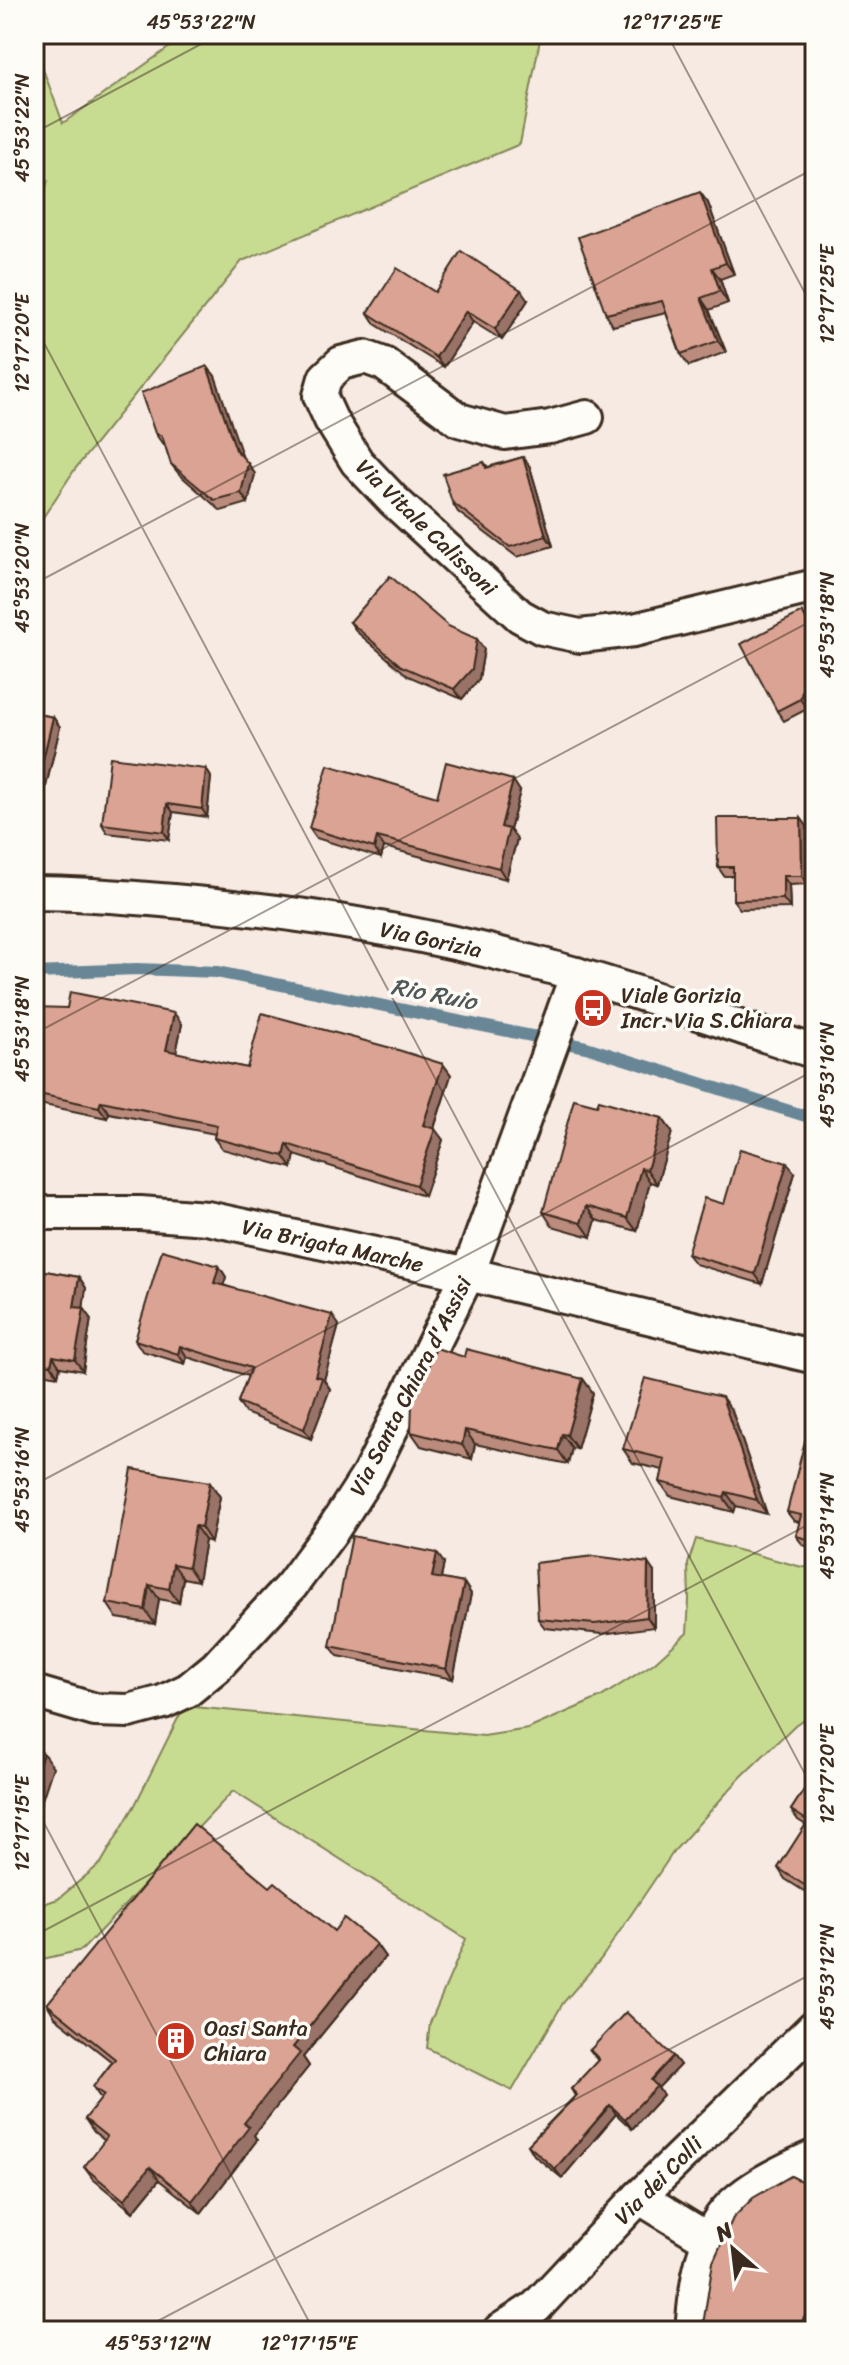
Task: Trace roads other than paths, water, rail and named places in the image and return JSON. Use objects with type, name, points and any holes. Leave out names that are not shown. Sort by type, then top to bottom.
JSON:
[{"type":"street","name":"Via Vitale Calissoni","points":[[587,417],[550,427],[505,433],[459,420],[384,364],[365,357],[341,363],[325,378],[320,396],[357,462],[393,500],[520,616],[542,628],[580,636],[634,630],[815,586]]},
{"type":"street","name":"Via Gorizia","points":[[34,893],[133,897],[306,915],[425,936],[577,974],[815,1052]]},
{"type":"street","name":"Via Santa Chiara d'Assisi","points":[[34,1692],[95,1710],[129,1711],[163,1702],[188,1690],[216,1667],[291,1586],[369,1474],[468,1274],[577,974]]},
{"type":"street","name":"Via Brigata Marche","points":[[34,1213],[140,1213],[207,1218],[468,1274],[815,1357]]},
{"type":"street","name":"Via dei Colli","points":[[499,2331],[536,2307],[639,2197],[815,2026]]},
{"type":"street","points":[[692,2331],[700,2272],[719,2219],[755,2188],[815,2156]]},
{"type":"street","points":[[639,2197],[709,2240]]},
{"type":"waterway","name":"Rio Ruio","points":[[34,973],[137,969],[217,972],[586,1047],[815,1119]]},
{"type":"place","name":"Viale Gorizia Incr. Via S.Chiara","points":[[593,1008]]},
{"type":"place","name":"Oasi Santa Chiara","points":[[176,2041]]}]
